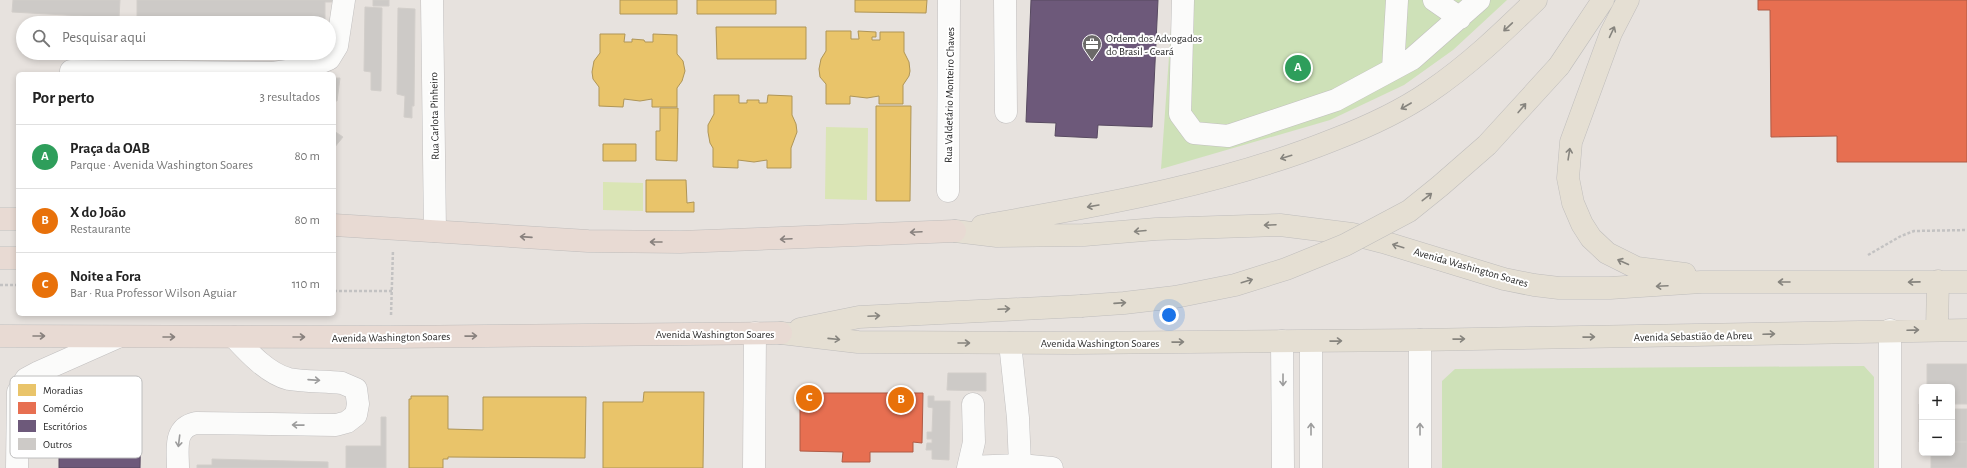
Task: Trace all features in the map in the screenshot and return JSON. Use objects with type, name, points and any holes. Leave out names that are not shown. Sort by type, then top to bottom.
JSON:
[{"type":"highway","name":"Avenida Washington Soares","points":[[336,225],[588,242],[680,242],[955,231]]},
{"type":"highway","points":[[0,258],[16,258]]},
{"type":"highway","name":"Avenida Washington Soares","points":[[0,336],[390,337],[781,333]]},
{"type":"main road","name":"Avenida Washington Soares","points":[[955,231],[1102,204],[1167,190],[1237,173],[1301,153],[1373,124],[1429,92],[1478,56],[1536,0]]},
{"type":"main road","name":"Avenida Washington Soares","points":[[781,333],[859,317],[1081,306],[1146,300],[1235,285],[1286,269],[1359,238],[1409,211],[1468,163],[1506,126],[1559,66],[1603,0]]},
{"type":"main road","points":[[1628,0],[1611,33],[1571,142],[1568,178],[1573,203],[1582,224],[1591,238],[1607,253],[1637,268],[1676,272],[1687,275],[1701,282],[1967,282]]},
{"type":"main road","name":"Avenida Washington Soares","points":[[955,231],[997,236],[1084,235],[1156,229],[1280,224],[1352,234],[1504,279],[1534,285],[1559,288],[1610,288],[1701,282]]},
{"type":"main road","points":[[1937,329],[1938,281]]},
{"type":"main road","name":"Avenida Sebastião de Abreu","points":[[1420,340],[1730,336],[1890,330],[1967,330]]},
{"type":"main road","name":"Avenida Washington Soares","points":[[781,333],[858,342],[1311,342],[1420,340]]},
{"type":"street","points":[[336,48],[344,0]]},
{"type":"street","name":"Rua Carlota Pinheiro","points":[[432,0],[435,231]]},
{"type":"street","name":"Rua Valdetário Monteiro Chaves","points":[[948,190],[949,0]]},
{"type":"street","points":[[1006,0],[1006,112]]},
{"type":"street","points":[[1393,69],[1397,0]]},
{"type":"street","points":[[1434,0],[1460,18]]},
{"type":"street","points":[[1186,1],[1180,114],[1194,133],[1228,136],[1336,100],[1412,59],[1479,0]]},
{"type":"street","points":[[280,72],[308,68],[327,60]]},
{"type":"street","points":[[71,71],[172,72]]},
{"type":"street","points":[[1890,330],[1890,468]]},
{"type":"street","points":[[754,468],[755,333]]},
{"type":"street","points":[[32,376],[118,337]]},
{"type":"street","points":[[178,468],[178,440],[181,431],[187,425],[196,423],[336,425],[347,422],[356,415],[358,396],[356,389],[350,385],[289,379],[278,374],[244,348],[234,337]]},
{"type":"street","points":[[1420,340],[1420,468]]},
{"type":"street","points":[[1282,341],[1284,468]]},
{"type":"street","points":[[1311,342],[1311,468]]},
{"type":"street","points":[[1010,343],[1018,418],[1020,465]]},
{"type":"street","points":[[974,404],[974,442],[969,467],[1020,465],[1052,468]]},
{"type":"street","points":[[17,458],[17,468]]},
{"type":"path","points":[[390,337],[394,230]]},
{"type":"path","points":[[1868,255],[1901,236],[1914,231],[1967,230]]},
{"type":"path","points":[[0,285],[16,285]]},
{"type":"path","points":[[336,290],[392,291]]},
{"type":"green space","points":[[1173,0],[1507,0],[1453,50],[1404,85],[1330,120],[1161,169]]},
{"type":"green space","points":[[826,127],[868,128],[867,200],[825,199]]},
{"type":"green space","points":[[603,182],[643,183],[643,211],[603,210]]},
{"type":"green space","points":[[1864,366],[1874,377],[1874,468],[1442,468],[1442,381],[1455,369]]},
{"type":"building: Moradias","points":[[620,0],[677,0],[677,14],[620,14]]},
{"type":"building: Moradias","points":[[697,0],[776,0],[776,14],[697,14]]},
{"type":"building: Moradias","points":[[855,0],[927,0],[926,13],[855,12]]},
{"type":"building: Moradias","points":[[716,27],[806,27],[806,59],[717,59]]},
{"type":"building: Moradias","points":[[826,31],[851,31],[851,39],[859,39],[858,31],[876,32],[876,37],[872,37],[872,40],[880,40],[880,32],[904,32],[904,52],[909,62],[910,71],[909,76],[903,85],[903,104],[879,104],[879,96],[867,98],[850,96],[850,104],[826,104],[826,84],[820,77],[819,69],[821,59],[826,51]]},
{"type":"building: Moradias","points":[[600,34],[625,34],[624,42],[632,42],[632,39],[653,42],[653,34],[677,35],[677,54],[683,61],[685,71],[682,81],[677,88],[677,107],[652,107],[652,99],[640,101],[624,99],[623,107],[599,106],[599,87],[593,79],[592,72],[594,61],[600,53]]},
{"type":"building: Moradias","points":[[714,95],[739,95],[739,103],[747,103],[747,100],[759,100],[759,103],[767,103],[768,95],[792,96],[792,115],[796,124],[797,132],[791,148],[791,168],[767,168],[767,160],[754,162],[738,160],[738,168],[713,167],[713,148],[710,143],[708,125],[714,114]]},
{"type":"building: Moradias","points":[[876,106],[911,106],[910,201],[876,201]]},
{"type":"building: Moradias","points":[[660,108],[678,108],[677,161],[656,160],[656,131],[660,131]]},
{"type":"building: Moradias","points":[[603,144],[636,144],[636,161],[603,161]]},
{"type":"building: Moradias","points":[[646,180],[686,180],[687,203],[694,202],[694,212],[646,212]]},
{"type":"building: Moradias","points":[[644,392],[704,392],[703,468],[603,468],[603,402],[643,402]]},
{"type":"building: Moradias","points":[[411,396],[448,396],[448,429],[483,430],[483,397],[586,397],[585,458],[448,457],[448,459],[443,459],[443,468],[409,468],[409,399],[411,399]]},
{"type":"building: Comércio","points":[[1758,0],[1967,0],[1967,162],[1837,162],[1837,136],[1771,137],[1770,10],[1758,10]]},
{"type":"building: Comércio","points":[[800,393],[923,393],[922,443],[913,442],[913,452],[870,452],[870,462],[842,462],[843,452],[800,451]]},
{"type":"building: Escritórios","name":"Ordem dos Advogados do Brasil - Ceará","points":[[1031,0],[1158,0],[1152,127],[1098,125],[1097,138],[1055,136],[1056,123],[1026,122]]},
{"type":"building: Escritórios","points":[[59,458],[140,458],[140,468],[59,468]]},
{"type":"building: Outros","points":[[13,0],[120,0],[119,16],[83,16],[12,12]]},
{"type":"building: Outros","points":[[137,0],[341,0],[341,2],[325,2],[325,16],[137,16]]},
{"type":"building: Outros","points":[[373,0],[389,0],[389,6],[373,6]]},
{"type":"building: Outros","points":[[365,7],[382,8],[381,91],[371,90],[371,72],[364,71]]},
{"type":"building: Outros","points":[[398,8],[415,9],[414,106],[412,106],[412,118],[404,117],[405,96],[397,94]]},
{"type":"building: Outros","points":[[336,78],[340,78],[337,101]]},
{"type":"building: Outros","points":[[336,132],[343,137],[336,146]]},
{"type":"building: Outros","points":[[1927,364],[1967,364],[1967,404],[1955,404],[1955,384],[1927,384]]},
{"type":"building: Outros","points":[[948,373],[986,373],[986,391],[947,390]]},
{"type":"building: Outros","points":[[928,396],[934,396],[934,401],[950,401],[949,460],[932,459],[932,450],[926,450],[927,443],[932,443],[932,439],[927,439],[927,432],[932,432],[933,408],[928,407]]},
{"type":"building: Outros","points":[[1955,409],[1967,409],[1967,442],[1955,442]]},
{"type":"building: Outros","points":[[381,417],[386,417],[386,468],[346,468],[346,446],[381,446]]},
{"type":"building: Outros","points":[[1955,442],[1967,442],[1967,468],[1931,468],[1931,456],[1955,456]]},
{"type":"building: Outros","points":[[212,459],[328,462],[328,468],[197,468],[197,465],[212,465]]},
{"type":"place","name":"Ordem dos Advogados do Brasil - Ceará","points":[[1092,61]]},
{"type":"place","name":"Praça da OAB","points":[[1298,68]]},
{"type":"place","name":"Noite a Fora","points":[[809,398]]},
{"type":"place","name":"X do João","points":[[901,400]]}]
